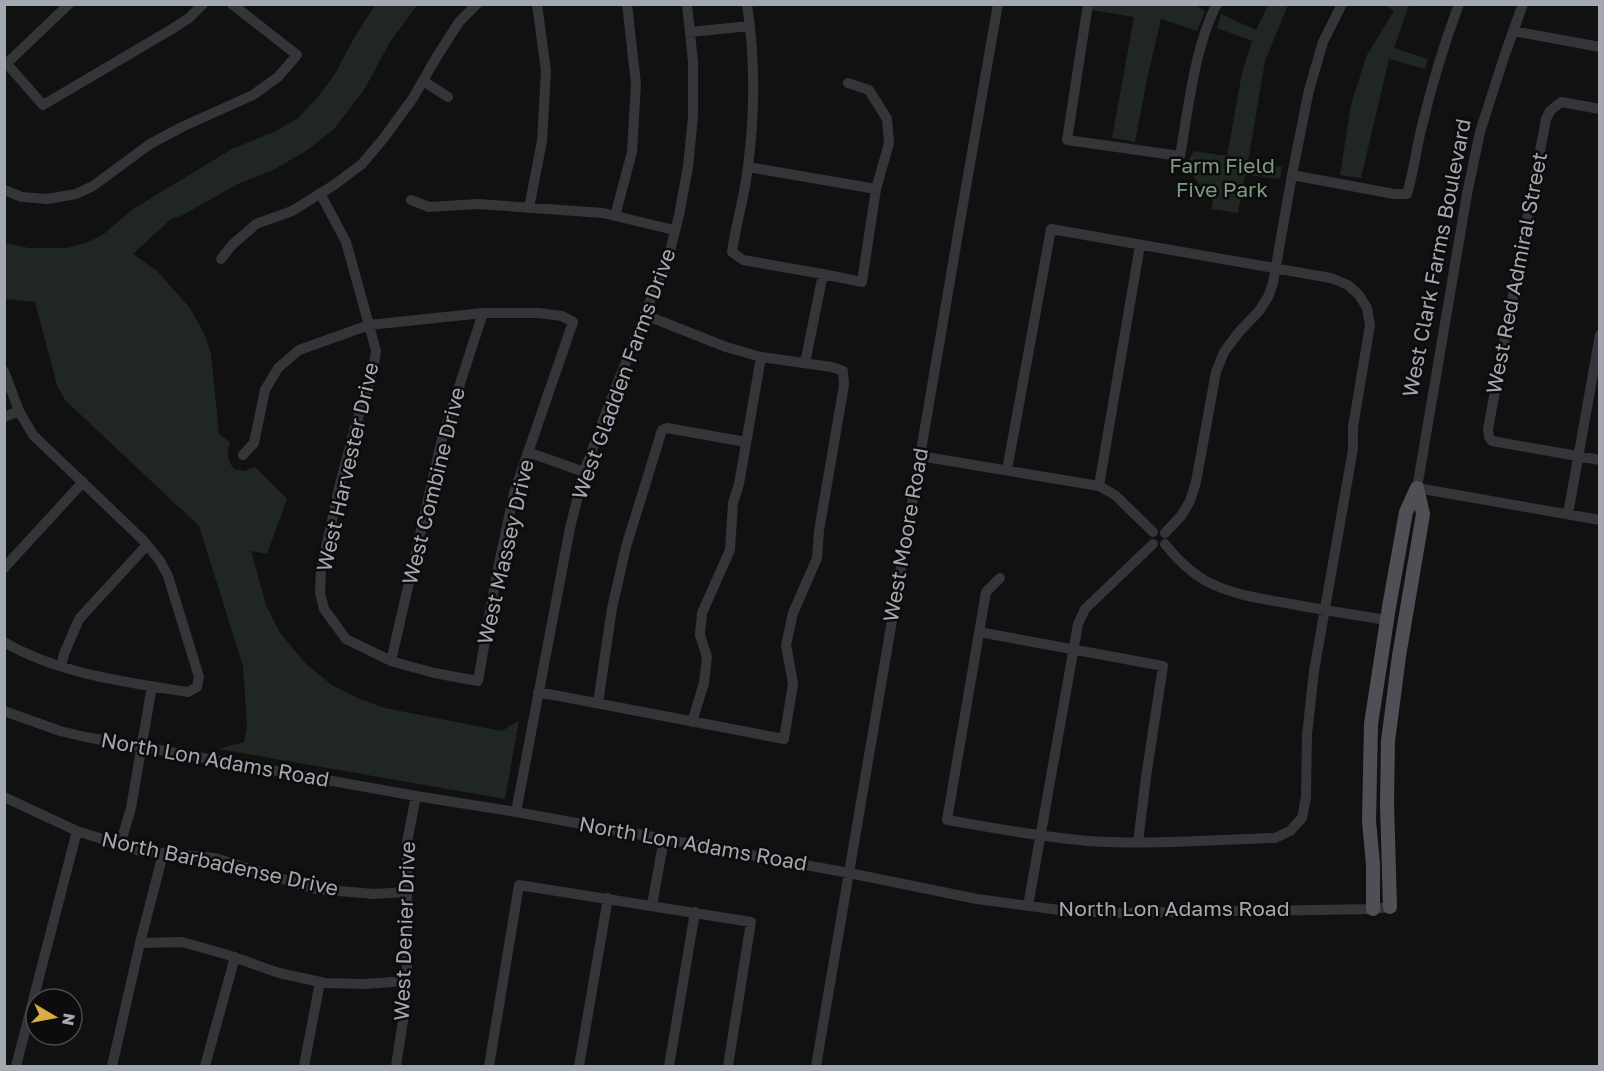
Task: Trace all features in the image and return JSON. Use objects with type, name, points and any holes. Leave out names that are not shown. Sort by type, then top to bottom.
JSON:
[{"type":"main road","name":"West Clark Farms Boulevard","points":[[1373,909],[1373,864],[1369,821],[1371,724],[1406,512],[1417,488]]},
{"type":"main road","name":"West Clark Farms Boulevard","points":[[1390,907],[1388,741],[1399,656],[1423,514],[1417,488]]},
{"type":"street","points":[[69,4],[6,65],[43,105],[172,29],[189,18],[202,4]]},
{"type":"street","points":[[4,190],[22,197],[47,199],[76,194],[93,186],[150,144],[253,95],[278,77],[297,55],[232,4]]},
{"type":"street","points":[[221,259],[232,245],[256,224],[292,211],[334,185],[362,164],[413,98],[459,22],[477,4]]},
{"type":"street","points":[[529,208],[542,141],[546,71],[537,4]]},
{"type":"street","points":[[615,216],[632,153],[636,84],[627,4]]},
{"type":"street","name":"West Gladden Farms Drive","points":[[516,812],[570,528],[584,472],[670,251],[688,167],[693,117],[693,62],[687,4]]},
{"type":"street","points":[[747,4],[753,78],[752,124],[748,167],[732,252],[743,260],[862,282],[876,189],[890,142],[887,119],[869,90],[848,83]]},
{"type":"street","name":"West Moore Road","points":[[816,1066],[998,4]]},
{"type":"street","points":[[1088,4],[1067,140],[1180,156],[1197,66],[1210,18],[1217,4]]},
{"type":"street","points":[[1028,906],[1078,624],[1086,609],[1159,539],[1181,516],[1190,501],[1196,482],[1215,372],[1229,345],[1259,311],[1273,283],[1309,90],[1323,42],[1342,4]]},
{"type":"street","points":[[1292,175],[1394,194],[1407,194],[1428,100],[1459,4]]},
{"type":"street","name":"West Clark Farms Boulevard","points":[[1417,488],[1465,205],[1480,132],[1523,4]]},
{"type":"street","points":[[690,32],[750,26]]},
{"type":"street","points":[[1513,31],[1599,47]]},
{"type":"street","points":[[423,81],[448,97]]},
{"type":"street","name":"West Red Admiral Street","points":[[1578,456],[1492,441],[1488,429],[1546,119],[1555,105],[1561,102],[1599,109]]},
{"type":"street","points":[[748,167],[876,189]]},
{"type":"street","name":"West Harvester Drive","points":[[321,193],[346,242],[376,351],[373,370],[339,488],[321,571],[320,593],[324,609],[346,639],[391,661],[434,673],[478,681]]},
{"type":"street","points":[[411,200],[429,207],[478,204],[603,213],[674,230]]},
{"type":"street","points":[[1000,578],[986,592],[947,820],[1040,836],[1090,841],[1275,838],[1290,831],[1302,818],[1306,797],[1307,735],[1314,671],[1353,449],[1353,427],[1370,325],[1367,308],[1359,295],[1348,285],[1331,278],[1051,229],[1007,470]]},
{"type":"street","points":[[1099,486],[1140,245]]},
{"type":"street","points":[[805,363],[823,274]]},
{"type":"street","points":[[243,455],[254,443],[265,390],[278,368],[299,350],[369,325],[483,313]]},
{"type":"street","name":"West Massey Drive","points":[[478,681],[514,493],[573,322],[562,316],[538,313],[483,313]]},
{"type":"street","name":"West Combine Drive","points":[[391,661],[442,439],[483,313]]},
{"type":"street","points":[[538,692],[784,738],[793,684],[786,645],[793,613],[817,558],[819,531],[844,385],[843,371],[832,367],[761,357],[726,347],[645,315]]},
{"type":"street","points":[[1568,514],[1599,335]]},
{"type":"street","points":[[692,722],[704,683],[707,657],[700,635],[702,613],[730,550],[733,503],[739,484],[761,357]]},
{"type":"street","points":[[4,371],[19,411],[33,435],[147,545],[160,561],[168,576],[199,676],[197,687],[188,692],[88,674],[61,666],[4,642]]},
{"type":"street","points":[[4,417],[19,411]]},
{"type":"street","points":[[598,703],[612,608],[626,547],[662,430],[667,428],[746,442]]},
{"type":"street","points":[[528,452],[584,472]]},
{"type":"street","points":[[920,456],[1099,486],[1115,495],[1174,556],[1206,581],[1261,598],[1387,620]]},
{"type":"street","points":[[1578,456],[1599,460]]},
{"type":"street","points":[[4,568],[83,482]]},
{"type":"street","points":[[1417,488],[1599,520]]},
{"type":"street","points":[[61,666],[79,619],[147,545]]},
{"type":"street","points":[[979,632],[1164,666],[1138,842]]},
{"type":"street","points":[[120,845],[131,808],[152,686]]},
{"type":"street","name":"North Lon Adams Road","points":[[4,711],[60,731],[142,747],[516,812],[849,873],[977,899],[1067,910],[1122,912],[1390,907]]},
{"type":"street","name":"West Denier Drive","points":[[396,1066],[404,1014],[406,981],[407,842],[416,796]]},
{"type":"street","name":"North Barbadense Drive","points":[[4,797],[77,831],[140,851],[215,858],[315,889],[374,894],[407,892]]},
{"type":"street","points":[[16,1066],[77,831]]},
{"type":"street","points":[[652,906],[664,839]]},
{"type":"street","points":[[112,1066],[163,854]]},
{"type":"street","points":[[489,1066],[519,885],[751,922],[728,1066]]},
{"type":"street","points":[[579,1066],[608,898]]},
{"type":"street","points":[[669,1066],[695,912]]},
{"type":"street","points":[[140,943],[182,942],[235,957],[279,973],[320,982],[364,984],[406,981]]},
{"type":"street","points":[[205,1066],[235,957]]},
{"type":"street","points":[[304,1066],[320,982]]},
{"type":"green space","name":"Farm Field Five Park","points":[[1194,4],[1205,11],[1197,31],[1161,19],[1135,142],[1112,138],[1134,17],[1091,10],[1092,5]]},
{"type":"green space","points":[[375,5],[417,5],[390,42],[364,90],[334,129],[306,151],[273,170],[238,184],[181,216],[171,219],[133,254],[157,271],[190,308],[205,335],[211,354],[219,434],[230,442],[228,456],[232,466],[234,469],[244,471],[255,467],[287,499],[267,554],[251,551],[266,605],[280,633],[306,664],[332,685],[360,699],[385,708],[502,731],[519,720],[505,799],[218,749],[244,742],[247,727],[243,666],[199,526],[65,400],[57,385],[35,302],[5,299],[5,243],[29,248],[66,248],[89,242],[105,233],[133,209],[232,149],[276,131],[298,118],[335,74]]},
{"type":"green space","name":"Farm Field Five Park","points":[[1268,5],[1288,5],[1265,61],[1248,162],[1282,167],[1280,179],[1245,175],[1238,213],[1211,209],[1213,202],[1185,166],[1194,151],[1227,156],[1242,73],[1252,41],[1217,28],[1221,14],[1256,30]]},
{"type":"green space","points":[[1385,5],[1409,5],[1394,48],[1428,59],[1425,69],[1389,59],[1361,178],[1340,175],[1351,104],[1367,55],[1394,11]]}]
